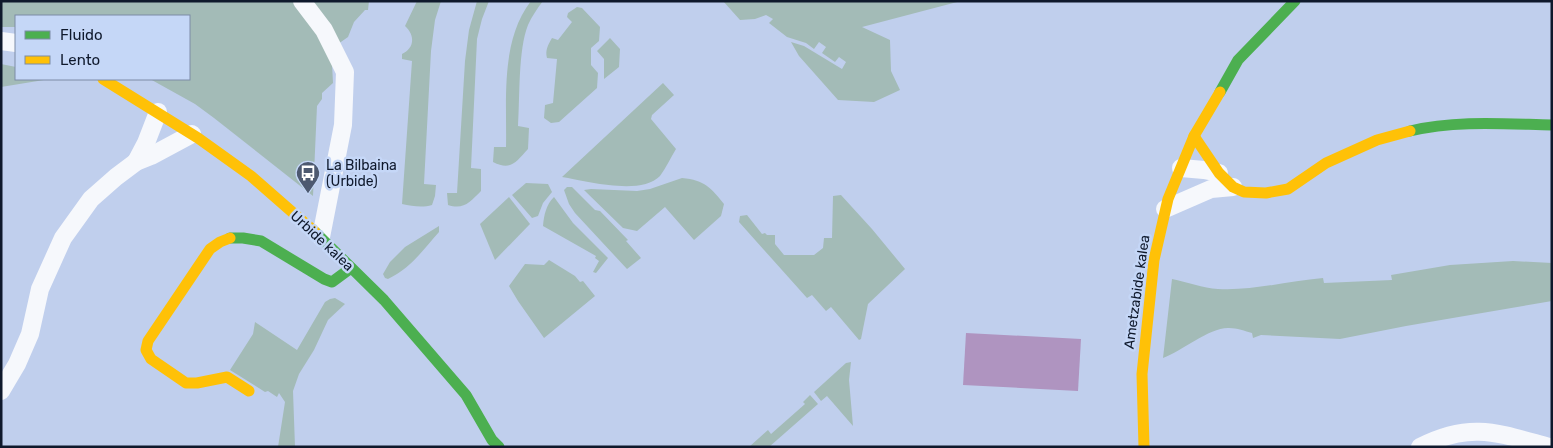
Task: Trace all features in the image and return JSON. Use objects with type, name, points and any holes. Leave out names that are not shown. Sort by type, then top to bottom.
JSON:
[{"type":"street","points":[[302,1],[324,30],[345,72],[343,125],[321,237]]},
{"type":"street","name":"Ametzabide kalea","points":[[1144,447],[1142,374],[1154,260],[1168,199],[1194,136],[1238,60],[1295,1]]},
{"type":"street","points":[[1,41],[15,43]]},
{"type":"street","name":"Urbide kalea","points":[[105,80],[192,134],[251,176],[321,237],[384,300],[466,395],[490,445]]},
{"type":"street","points":[[136,162],[146,143],[158,112]]},
{"type":"street","points":[[1194,136],[1219,173],[1233,187],[1244,192],[1266,193],[1288,189],[1326,163],[1377,140],[1424,128],[1473,124],[1552,125]]},
{"type":"street","points":[[1,391],[17,364],[30,334],[40,289],[63,238],[90,199],[136,162],[192,134]]},
{"type":"street","points":[[1181,168],[1219,173]]},
{"type":"street","points":[[1181,168],[1199,183],[1211,189]]},
{"type":"street","points":[[1166,209],[1211,189],[1233,187]]},
{"type":"street","points":[[249,391],[227,378],[186,383],[151,359],[146,350],[148,341],[210,249],[230,238],[261,241],[332,282],[351,268]]},
{"type":"street","points":[[1420,447],[1436,439],[1474,431],[1494,433],[1549,447]]},
{"type":"green space","points":[[1,1],[369,1],[368,10],[365,10],[354,22],[348,37],[328,51],[332,64],[333,83],[322,93],[322,99],[317,106],[313,196],[195,104],[152,80],[190,80],[190,15],[15,15],[15,27],[1,27]]},
{"type":"green space","points":[[417,1],[441,1],[435,20],[431,51],[424,184],[436,185],[435,196],[432,205],[421,207],[402,204],[412,61],[402,59],[402,54],[411,45],[411,33],[405,26]]},
{"type":"green space","points":[[477,1],[489,1],[477,39],[471,168],[481,169],[481,191],[463,206],[454,206],[448,205],[447,193],[457,193],[465,61],[469,30]]},
{"type":"green space","points":[[531,1],[543,1],[528,25],[522,47],[518,126],[529,128],[528,149],[513,164],[504,166],[493,162],[494,147],[506,147],[506,91],[510,52],[514,34],[521,17]]},
{"type":"green space","points":[[723,1],[961,1],[862,27],[890,40],[891,71],[900,90],[874,102],[838,100],[799,56],[791,42],[804,46],[842,69],[846,62],[839,57],[835,62],[822,53],[826,47],[819,42],[814,49],[806,43],[787,37],[769,23],[773,19],[766,15],[755,19],[740,20]]},
{"type":"green space","points":[[577,7],[582,8],[600,27],[599,41],[591,48],[591,65],[598,73],[597,88],[559,122],[551,123],[544,118],[545,105],[553,103],[557,59],[547,58],[548,45],[552,38],[558,40],[572,22],[567,17],[568,13]]},
{"type":"green space","points":[[610,38],[620,49],[619,67],[604,79],[604,59],[597,51]]},
{"type":"green space","points":[[1,64],[15,67],[15,80],[44,80],[1,87]]},
{"type":"green space","points":[[663,83],[674,95],[652,115],[651,119],[676,149],[660,176],[651,182],[627,186],[613,186],[562,177]]},
{"type":"green space","points":[[682,178],[707,186],[724,204],[721,216],[694,240],[665,207],[637,231],[623,228],[584,190],[637,191],[650,189]]},
{"type":"green space","points":[[526,183],[548,184],[552,192],[543,203],[538,216],[532,218],[512,195]]},
{"type":"green space","points":[[567,187],[572,187],[595,210],[600,211],[628,240],[626,241],[641,258],[627,269],[575,213],[569,204],[564,190]]},
{"type":"green space","points":[[841,195],[905,269],[868,304],[861,339],[859,340],[831,307],[826,311],[812,295],[807,298],[739,222],[740,216],[747,215],[762,234],[775,235],[775,244],[784,255],[814,255],[823,248],[824,238],[832,238],[833,196]]},
{"type":"green space","points":[[509,197],[530,224],[495,260],[480,224]]},
{"type":"green space","points":[[554,197],[573,223],[608,258],[596,273],[593,272],[599,261],[595,258],[596,256],[543,226],[546,210]]},
{"type":"green space","points":[[439,226],[439,232],[410,264],[388,279],[385,278],[383,274],[390,262],[405,247]]},
{"type":"green space","points":[[549,260],[575,276],[580,282],[583,281],[595,296],[544,338],[509,286],[525,264],[544,265]]},
{"type":"green space","points":[[1513,261],[1552,263],[1552,301],[1340,339],[1261,335],[1253,338],[1252,333],[1232,328],[1221,329],[1205,335],[1163,358],[1172,279],[1212,288],[1244,289],[1323,278],[1324,283],[1392,280],[1391,275],[1450,265]]},
{"type":"green space","points":[[335,298],[345,304],[328,320],[314,350],[299,374],[293,391],[295,447],[278,447],[285,402],[279,393],[277,397],[268,391],[265,392],[230,370],[253,334],[255,322],[297,350],[325,302]]},
{"type":"green space","points":[[851,362],[849,380],[853,426],[827,396],[821,401],[814,392],[846,363]]},
{"type":"green space","points":[[810,395],[818,404],[769,447],[749,447],[768,430],[771,434],[805,404],[803,402]]},
{"type":"shaded area","points":[[966,333],[1081,339],[1078,391],[963,385]]},
{"type":"traffic: fast","points":[[1220,92],[1238,60],[1295,1]]},
{"type":"traffic: fast","points":[[1410,131],[1463,124],[1552,125]]},
{"type":"traffic: fast","points":[[315,232],[384,300],[466,395],[492,440],[499,447]]},
{"type":"traffic: fast","points":[[230,238],[261,241],[332,282],[351,268]]},
{"type":"traffic: slow","points":[[105,80],[198,138],[251,176],[315,232]]},
{"type":"traffic: slow","points":[[1144,447],[1142,374],[1154,260],[1168,199],[1194,136],[1220,92]]},
{"type":"traffic: slow","points":[[1194,136],[1219,173],[1233,187],[1244,192],[1266,193],[1288,189],[1326,163],[1377,140],[1410,131]]},
{"type":"traffic: slow","points":[[230,238],[210,249],[148,341],[146,350],[151,359],[186,383],[197,383],[227,377],[249,391]]},
{"type":"place","name":"La Bilbaina (Urbide)","points":[[308,194]]}]
